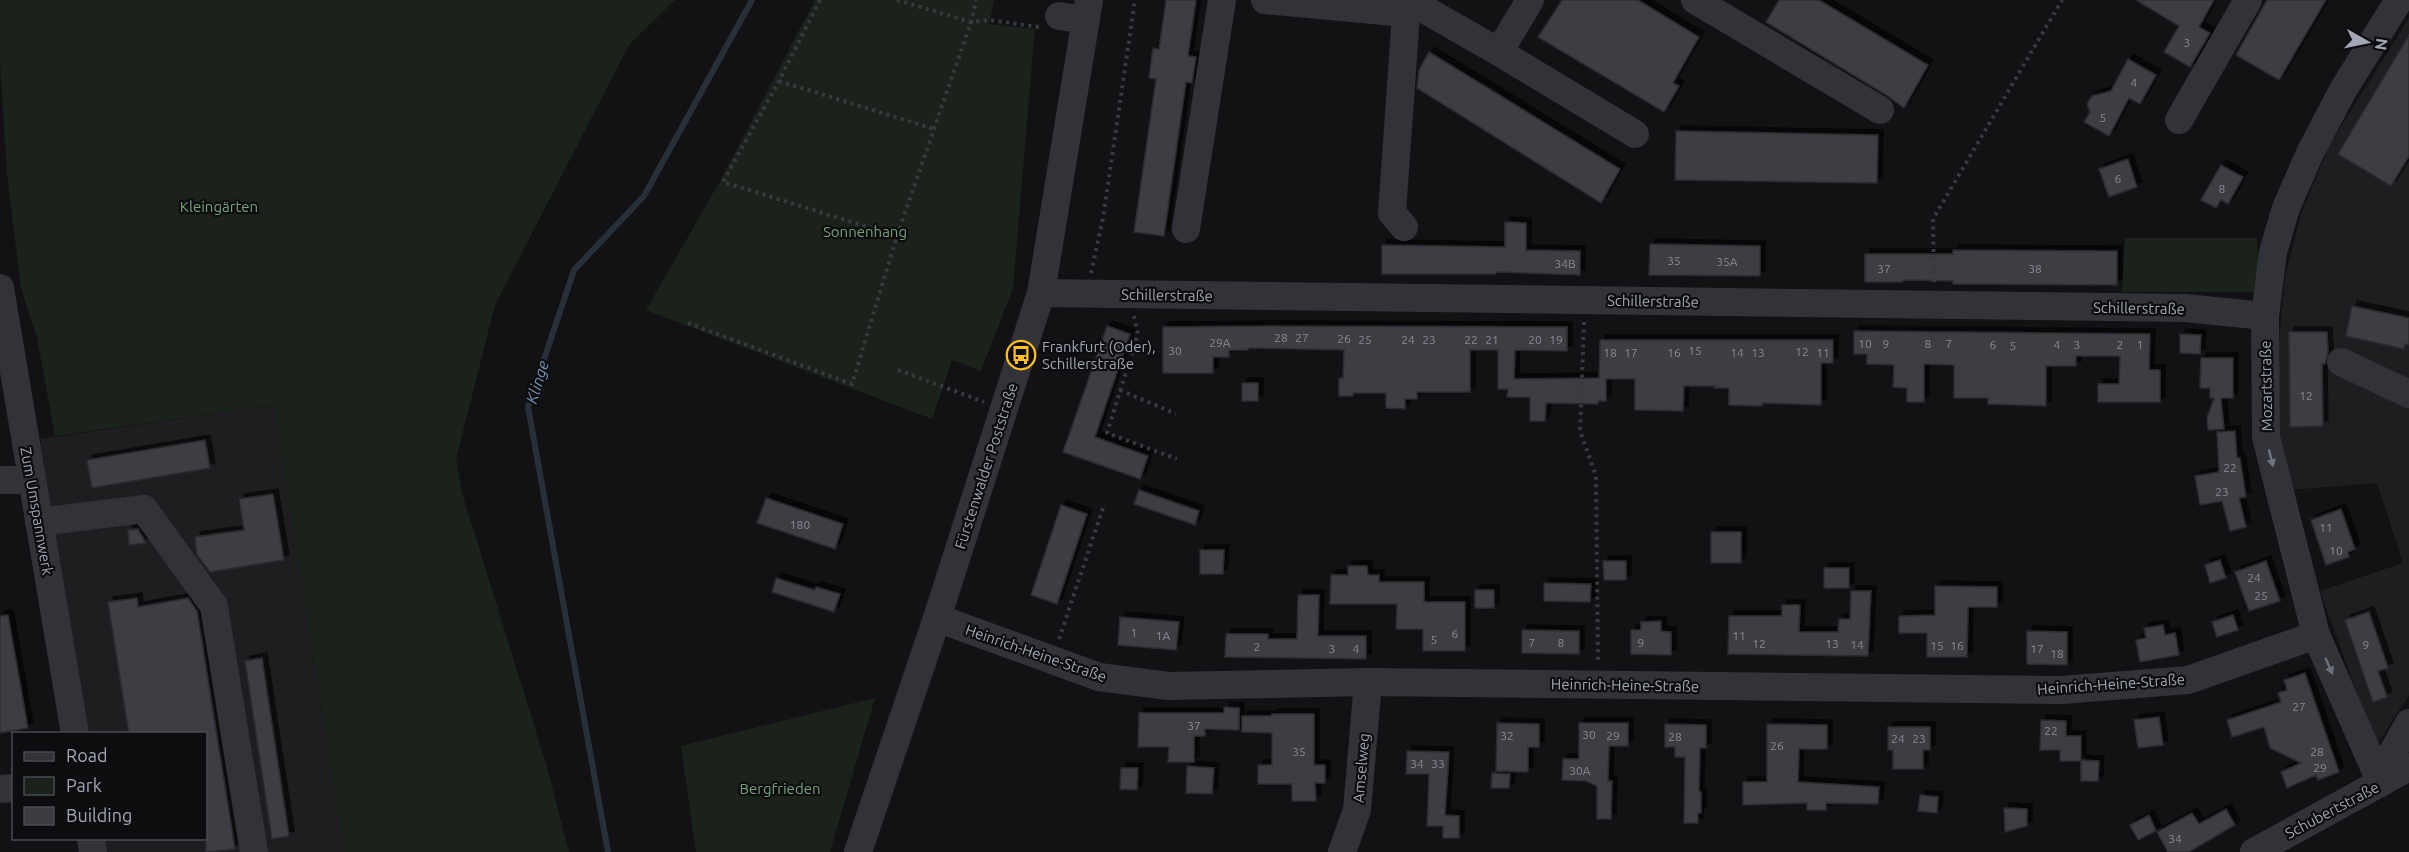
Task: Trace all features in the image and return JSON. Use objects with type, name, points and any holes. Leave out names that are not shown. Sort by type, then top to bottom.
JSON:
[{"type":"street","points":[[1186,230],[1222,0]]},
{"type":"street","points":[[1265,0],[1407,4],[1499,52],[1635,134]]},
{"type":"street","points":[[1499,52],[1530,0]]},
{"type":"street","points":[[1695,0],[1880,110]]},
{"type":"street","points":[[2179,120],[2248,0]]},
{"type":"street","name":"Mozartstraße","points":[[2380,780],[2316,635],[2266,437],[2265,316],[2273,252],[2290,199],[2310,153],[2343,90],[2398,0]]},
{"type":"street","points":[[1404,226],[1392,213],[1407,4]]},
{"type":"street","name":"Fürstenwalder Poststraße","points":[[858,852],[937,618],[1041,293],[1076,13]]},
{"type":"street","name":"Zum Umspannwerk","points":[[0,288],[75,732]]},
{"type":"street","name":"Schillerstraße","points":[[1041,293],[2185,308],[2265,316]]},
{"type":"street","points":[[2341,362],[2409,394]]},
{"type":"street","points":[[0,480],[31,480]]},
{"type":"street","points":[[39,522],[144,509],[214,606],[254,852]]},
{"type":"street","name":"Heinrich-Heine-Straße","points":[[937,618],[1100,677],[1168,686],[1368,682],[2061,690],[2188,680],[2316,635]]},
{"type":"street","name":"Amselweg","points":[[1342,852],[1357,810],[1368,682]]},
{"type":"street","points":[[2380,780],[2409,723]]},
{"type":"street","name":"Schubertstraße","points":[[2254,852],[2380,780],[2409,767]]},
{"type":"path","points":[[820,0],[779,81],[723,182],[897,236]]},
{"type":"path","points":[[897,0],[971,22],[989,20],[1052,29],[1076,13]]},
{"type":"path","points":[[688,323],[852,384],[897,236],[971,22],[976,0]]},
{"type":"path","points":[[1086,294],[1103,218],[1135,0]]},
{"type":"path","points":[[1934,305],[1933,219],[2062,0]]},
{"type":"path","points":[[779,81],[934,129]]},
{"type":"path","points":[[1129,295],[1138,334],[1107,433],[1177,459]]},
{"type":"path","points":[[1584,300],[1580,431],[1596,476],[1598,685]]},
{"type":"path","points":[[898,369],[980,400]]},
{"type":"path","points":[[1120,390],[1176,414]]},
{"type":"path","points":[[1052,660],[1103,508]]},
{"type":"shaded area","points":[[2409,18],[2409,695],[2376,746],[2320,591],[2403,563],[2377,483],[2289,490],[2277,430],[2278,355],[2285,276],[2301,214],[2330,144]]},
{"type":"shaded area","points":[[274,405],[344,852],[107,852],[104,840],[207,840],[207,732],[87,732],[40,439]]},
{"type":"green space","name":"Kleingärten","points":[[0,0],[675,0],[629,45],[495,305],[456,459],[462,493],[547,767],[569,852],[344,852],[274,405],[55,436],[37,338],[21,288],[7,174],[0,63]]},
{"type":"green space","name":"Sonnenhang","points":[[815,0],[994,0],[989,24],[1035,29],[1013,288],[981,371],[952,360],[932,419],[646,310],[720,181]]},
{"type":"green space","points":[[2125,238],[2257,238],[2259,292],[2122,292]]},
{"type":"green space","name":"Bergfrieden","points":[[875,698],[830,852],[696,852],[681,746]]},
{"type":"building","points":[[1166,0],[1196,0],[1188,56],[1196,57],[1192,83],[1186,82],[1164,236],[1134,232],[1156,79],[1149,78],[1153,48],[1159,49]]},
{"type":"building","points":[[1562,0],[1638,0],[1699,37],[1673,83],[1679,86],[1664,112],[1538,37]]},
{"type":"building","points":[[1779,0],[1819,0],[1928,65],[1904,108],[1766,22]]},
{"type":"building","points":[[2136,0],[2214,0],[2199,27],[2210,33],[2190,67],[2164,52],[2179,26]]},
{"type":"building","points":[[2267,0],[2326,0],[2279,80],[2236,55]]},
{"type":"building","points":[[2409,35],[2409,156],[2391,186],[2338,154]]},
{"type":"building","points":[[1429,52],[1620,169],[1601,203],[1417,88],[1419,70]]},
{"type":"building","points":[[2128,59],[2156,75],[2140,104],[2129,98],[2109,136],[2084,122],[2090,112],[2087,104],[2092,96],[2111,91]]},
{"type":"building","points":[[1676,131],[1878,135],[1877,183],[1675,180]]},
{"type":"building","points":[[2128,159],[2137,187],[2109,197],[2099,169]]},
{"type":"building","points":[[2221,165],[2243,177],[2228,204],[2221,200],[2216,208],[2201,200]]},
{"type":"building","points":[[1505,222],[1526,223],[1526,250],[1580,251],[1580,275],[1496,272],[1496,274],[1382,274],[1382,245],[1505,247]]},
{"type":"building","points":[[1650,244],[1760,246],[1760,276],[1649,275]]},
{"type":"building","points":[[1953,250],[2117,251],[2117,285],[1953,284],[1953,281],[1903,280],[1903,282],[1865,282],[1865,254],[1953,254]]},
{"type":"building","points":[[2352,306],[2409,318],[2409,345],[2405,344],[2404,349],[2346,336]]},
{"type":"building","points":[[1107,326],[1130,334],[1095,437],[1148,456],[1140,479],[1063,452]]},
{"type":"building","points":[[1163,327],[1567,327],[1567,351],[1515,350],[1514,379],[1599,378],[1600,340],[1833,340],[1833,363],[1821,363],[1821,405],[1762,403],[1762,406],[1729,405],[1729,388],[1684,386],[1683,411],[1635,410],[1635,379],[1606,379],[1606,401],[1598,401],[1598,404],[1546,403],[1545,421],[1530,421],[1530,397],[1507,397],[1508,389],[1498,389],[1498,350],[1470,350],[1470,392],[1417,392],[1417,399],[1405,399],[1405,409],[1386,408],[1386,393],[1353,393],[1353,396],[1339,396],[1339,378],[1343,378],[1344,350],[1248,348],[1248,350],[1229,350],[1229,357],[1213,357],[1213,373],[1163,373]]},
{"type":"building","points":[[1854,331],[2150,334],[2149,370],[2160,370],[2160,402],[2098,402],[2098,384],[2119,384],[2120,356],[2076,356],[2076,366],[2046,366],[2046,406],[1988,404],[1988,398],[1954,398],[1954,365],[1924,364],[1924,402],[1907,402],[1907,388],[1893,387],[1894,365],[1867,364],[1867,354],[1854,354]]},
{"type":"building","points":[[2289,332],[2327,332],[2328,353],[2325,364],[2322,364],[2323,426],[2290,427]]},
{"type":"building","points":[[2180,334],[2201,335],[2200,354],[2180,353]]},
{"type":"building","points":[[2201,358],[2233,358],[2233,398],[2221,398],[2224,429],[2208,430],[2207,418],[2214,398],[2210,398],[2210,388],[2200,388]]},
{"type":"building","points":[[1242,383],[1258,383],[1258,401],[1242,401]]},
{"type":"building","points":[[2235,431],[2237,458],[2240,458],[2246,497],[2239,498],[2246,527],[2230,531],[2222,501],[2200,505],[2195,476],[2219,472],[2217,432]]},
{"type":"building","points":[[205,440],[210,468],[92,488],[87,460]]},
{"type":"building","points":[[1139,490],[1199,511],[1195,525],[1134,504]]},
{"type":"building","points":[[273,494],[284,560],[210,572],[197,555],[195,537],[244,530],[239,499]]},
{"type":"building","points":[[766,498],[843,524],[835,549],[757,523]]},
{"type":"building","points":[[1061,505],[1087,514],[1057,604],[1031,595]]},
{"type":"building","points":[[2341,509],[2355,549],[2348,552],[2349,557],[2326,565],[2311,520]]},
{"type":"building","points":[[138,529],[146,543],[129,545],[128,530]]},
{"type":"building","points":[[1711,532],[1741,532],[1741,563],[1711,563]]},
{"type":"building","points":[[1200,550],[1224,550],[1223,574],[1200,574]]},
{"type":"building","points":[[2220,560],[2226,578],[2210,583],[2205,565]]},
{"type":"building","points":[[1603,561],[1626,561],[1626,580],[1604,580]]},
{"type":"building","points":[[2266,561],[2280,601],[2249,611],[2235,572]]},
{"type":"building","points":[[1348,566],[1367,566],[1368,575],[1379,575],[1379,582],[1424,582],[1424,602],[1465,602],[1465,651],[1423,651],[1423,629],[1396,629],[1397,604],[1330,604],[1331,575],[1348,575]]},
{"type":"building","points":[[1824,568],[1849,568],[1849,588],[1824,588]]},
{"type":"building","points":[[776,578],[815,590],[816,587],[840,594],[834,612],[772,592]]},
{"type":"building","points":[[1544,583],[1591,584],[1590,602],[1544,601]]},
{"type":"building","points":[[1935,586],[1997,587],[1997,607],[1968,607],[1967,657],[1927,657],[1927,633],[1899,633],[1899,616],[1935,615]]},
{"type":"building","points":[[1475,590],[1494,590],[1494,608],[1475,608]]},
{"type":"building","points":[[1851,591],[1871,591],[1868,656],[1728,654],[1729,616],[1782,616],[1782,605],[1800,605],[1799,632],[1838,632],[1839,619],[1850,619]]},
{"type":"building","points":[[1298,595],[1319,595],[1318,636],[1366,636],[1366,659],[1225,657],[1226,634],[1268,634],[1268,639],[1297,639]]},
{"type":"building","points":[[137,598],[138,607],[188,598],[197,611],[235,849],[206,852],[207,732],[129,732],[108,602]]},
{"type":"building","points":[[2369,612],[2388,668],[2378,671],[2387,697],[2373,702],[2345,620]]},
{"type":"building","points":[[8,615],[28,728],[0,733],[0,616]]},
{"type":"building","points":[[2233,615],[2238,630],[2217,637],[2212,622]]},
{"type":"building","points":[[1120,617],[1179,622],[1176,650],[1118,645]]},
{"type":"building","points":[[1661,621],[1661,631],[1671,632],[1671,655],[1631,654],[1631,630],[1641,630],[1641,622]]},
{"type":"building","points":[[2163,625],[2165,635],[2175,633],[2179,655],[2140,662],[2136,640],[2146,638],[2144,628]]},
{"type":"building","points":[[1522,630],[1579,631],[1579,654],[1522,653]]},
{"type":"building","points":[[2027,631],[2067,632],[2067,665],[2027,664]]},
{"type":"building","points":[[262,658],[289,836],[272,839],[245,661]]},
{"type":"building","points":[[2305,673],[2339,772],[2318,780],[2316,775],[2287,788],[2281,772],[2301,763],[2270,748],[2264,727],[2232,737],[2227,720],[2281,702],[2278,693],[2287,690],[2284,680]]},
{"type":"building","points":[[1224,707],[1239,708],[1239,730],[1205,729],[1205,736],[1194,736],[1194,762],[1168,762],[1169,747],[1138,747],[1139,713],[1224,713]]},
{"type":"building","points":[[1272,714],[1314,714],[1314,765],[1325,765],[1325,783],[1315,783],[1316,801],[1292,801],[1292,784],[1258,784],[1258,765],[1272,765],[1272,733],[1242,732],[1242,716],[1272,716]]},
{"type":"building","points":[[2159,717],[2163,745],[2138,748],[2134,720]]},
{"type":"building","points":[[2041,720],[2066,721],[2066,736],[2081,736],[2081,761],[2060,761],[2060,750],[2040,750]]},
{"type":"building","points":[[1497,723],[1539,724],[1539,747],[1528,747],[1528,772],[1496,771]]},
{"type":"building","points":[[1579,723],[1628,723],[1628,746],[1609,746],[1608,781],[1612,781],[1611,819],[1597,819],[1597,786],[1586,781],[1562,780],[1563,759],[1579,759]]},
{"type":"building","points":[[1665,724],[1706,725],[1706,748],[1700,748],[1701,813],[1698,813],[1698,823],[1684,823],[1685,757],[1675,757],[1675,747],[1665,747]]},
{"type":"building","points":[[1767,724],[1827,725],[1827,749],[1799,749],[1798,782],[1879,787],[1878,804],[1826,803],[1826,810],[1807,810],[1807,803],[1743,805],[1743,782],[1767,782]]},
{"type":"building","points":[[1888,727],[1930,727],[1930,750],[1923,750],[1923,769],[1893,769],[1893,750],[1888,750]]},
{"type":"building","points":[[1407,751],[1449,752],[1445,815],[1459,816],[1459,838],[1443,838],[1443,826],[1427,826],[1429,774],[1406,774]]},
{"type":"building","points":[[2081,760],[2099,761],[2098,781],[2081,781]]},
{"type":"building","points":[[1187,766],[1214,768],[1212,794],[1186,793]]},
{"type":"building","points":[[1121,768],[1138,768],[1137,790],[1120,789]]},
{"type":"building","points":[[1492,773],[1510,774],[1509,788],[1491,788]]},
{"type":"building","points":[[1920,795],[1938,797],[1937,813],[1918,811]]},
{"type":"building","points":[[2004,808],[2027,809],[2027,826],[2005,832]]},
{"type":"building","points":[[2226,809],[2235,825],[2189,852],[2168,852],[2157,832],[2192,813],[2199,824]]},
{"type":"building","points":[[2149,815],[2156,831],[2138,840],[2130,825]]},
{"type":"waterway","name":"Klinge","points":[[608,852],[528,407],[574,270],[644,196],[752,0]]},
{"type":"place","name":"Frankfurt (Oder), Schillerstraße","points":[[1021,355]]}]
